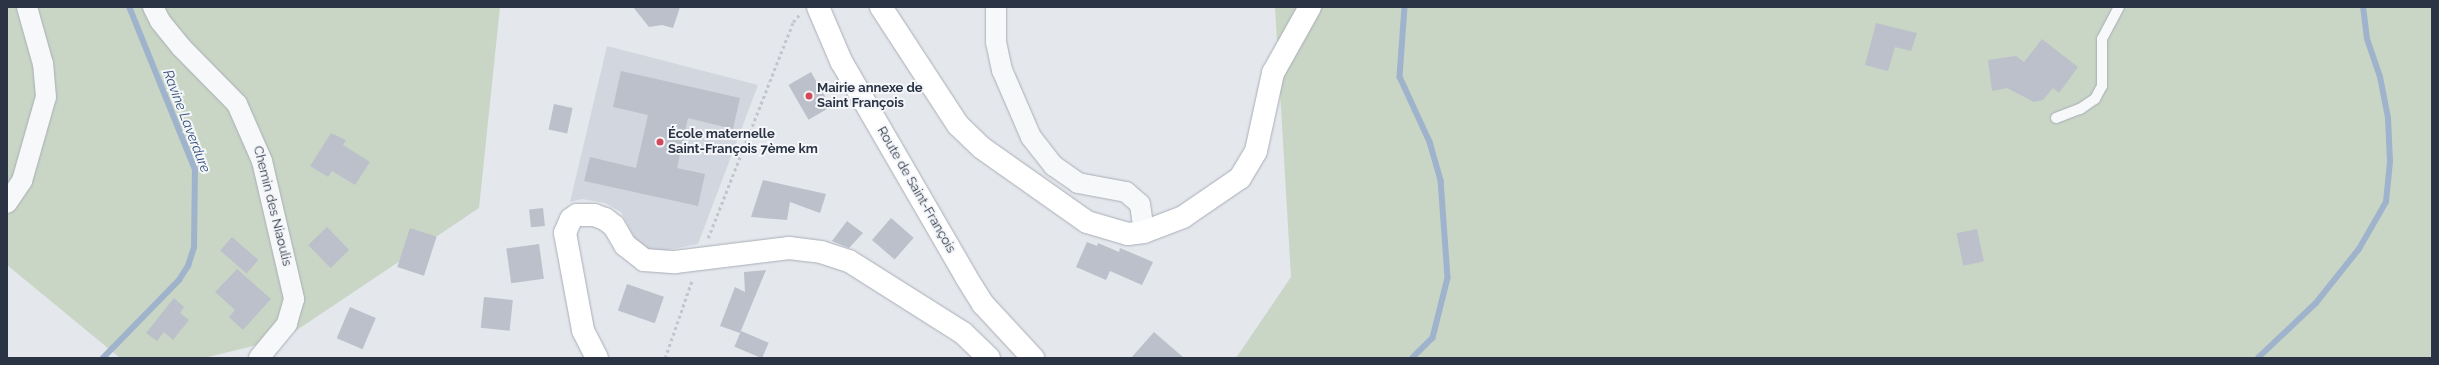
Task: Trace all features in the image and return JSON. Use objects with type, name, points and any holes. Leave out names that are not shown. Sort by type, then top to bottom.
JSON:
[{"type":"main road","points":[[881,7],[958,125],[982,148],[1087,222],[1128,234],[1144,232],[1184,216],[1219,195],[1240,178],[1249,166],[1256,150],[1273,73],[1310,7]]},
{"type":"main road","name":"Route de Saint-François","points":[[811,9],[983,304],[1033,358]]},
{"type":"main road","points":[[597,358],[583,330],[577,305],[565,233],[571,219],[584,214],[605,219],[614,226],[625,245],[644,260],[659,262],[789,248],[821,252],[848,261],[963,333],[989,358]]},
{"type":"street","points":[[7,203],[22,181],[46,97],[43,64],[27,7]]},
{"type":"street","name":"Chemin des Niaoulis","points":[[153,7],[160,21],[181,47],[237,104],[262,161],[294,299],[287,324],[259,358]]},
{"type":"street","points":[[996,7],[996,42],[1002,70],[1031,137],[1054,166],[1078,183],[1126,192],[1140,204],[1144,232]]},
{"type":"lane","points":[[2056,118],[2080,109],[2094,99],[2102,86],[2102,39],[2119,7]]},
{"type":"path","points":[[665,358],[699,258],[792,22],[811,9]]},
{"type":"shaded area","name":"École maternelle Saint-François 7ème km","points":[[607,46],[758,85],[698,244],[657,252],[641,250],[621,212],[605,203],[582,199],[570,202]]},
{"type":"green space","points":[[7,7],[500,7],[479,208],[285,338],[204,358],[120,358],[7,265]]},
{"type":"green space","points":[[1275,7],[2432,7],[2432,358],[1236,358],[1291,277]]},
{"type":"building","points":[[633,7],[680,7],[673,28],[662,25],[649,27]]},
{"type":"building","points":[[1876,23],[1917,33],[1911,51],[1895,47],[1888,71],[1865,65]]},
{"type":"building","points":[[2042,39],[2078,67],[2059,93],[2053,88],[2043,100],[2034,102],[2007,88],[1992,91],[1988,60],[2016,56],[2024,62]]},
{"type":"building","points":[[621,71],[740,98],[733,129],[688,118],[677,168],[705,174],[698,206],[584,181],[590,157],[636,168],[648,115],[613,107]]},
{"type":"building","name":"Mairie annexe de Saint François","points":[[811,72],[831,107],[808,120],[788,85]]},
{"type":"building","points":[[554,104],[573,108],[567,133],[549,129]]},
{"type":"building","points":[[331,133],[346,140],[343,145],[370,162],[355,185],[332,171],[328,177],[310,166]]},
{"type":"building","points":[[763,180],[826,194],[820,213],[790,202],[787,220],[751,217]]},
{"type":"building","points":[[543,208],[545,226],[531,227],[529,209]]},
{"type":"building","points":[[891,218],[914,238],[895,260],[872,240]]},
{"type":"building","points":[[847,221],[863,233],[849,248],[832,241]]},
{"type":"building","points":[[327,227],[349,250],[331,268],[308,245]]},
{"type":"building","points":[[410,228],[437,237],[424,276],[397,267]]},
{"type":"building","points":[[1977,229],[1984,261],[1963,266],[1956,233]]},
{"type":"building","points":[[232,237],[258,260],[247,274],[220,251]]},
{"type":"building","points":[[1087,242],[1097,246],[1098,243],[1119,252],[1120,248],[1153,262],[1142,285],[1110,271],[1106,280],[1076,267]]},
{"type":"building","points":[[539,244],[544,279],[511,283],[506,249]]},
{"type":"building","points":[[237,269],[271,299],[243,330],[229,317],[235,310],[215,292]]},
{"type":"building","points":[[766,270],[740,333],[720,326],[735,287],[745,292],[744,272]]},
{"type":"building","points":[[627,284],[664,297],[655,323],[618,310]]},
{"type":"building","points":[[484,297],[513,300],[510,331],[481,328]]},
{"type":"building","points":[[174,298],[184,307],[180,313],[189,320],[173,340],[164,332],[157,341],[146,333]]},
{"type":"building","points":[[350,307],[376,318],[362,349],[337,338]]},
{"type":"building","points":[[741,331],[769,343],[762,358],[734,347]]},
{"type":"building","points":[[1154,332],[1184,358],[1131,358]]},
{"type":"waterway","name":"Ravine Laverdure","points":[[103,358],[179,280],[188,266],[194,248],[195,170],[129,7]]},
{"type":"waterway","points":[[1405,7],[1400,77],[1430,142],[1441,180],[1448,278],[1433,338],[1413,358]]},
{"type":"waterway","points":[[2258,358],[2316,303],[2359,249],[2386,202],[2390,162],[2388,118],[2380,77],[2367,39],[2363,7]]},
{"type":"place","name":"Mairie annexe de Saint François","points":[[809,96]]},
{"type":"place","name":"École maternelle Saint-François 7ème km","points":[[660,142]]}]
